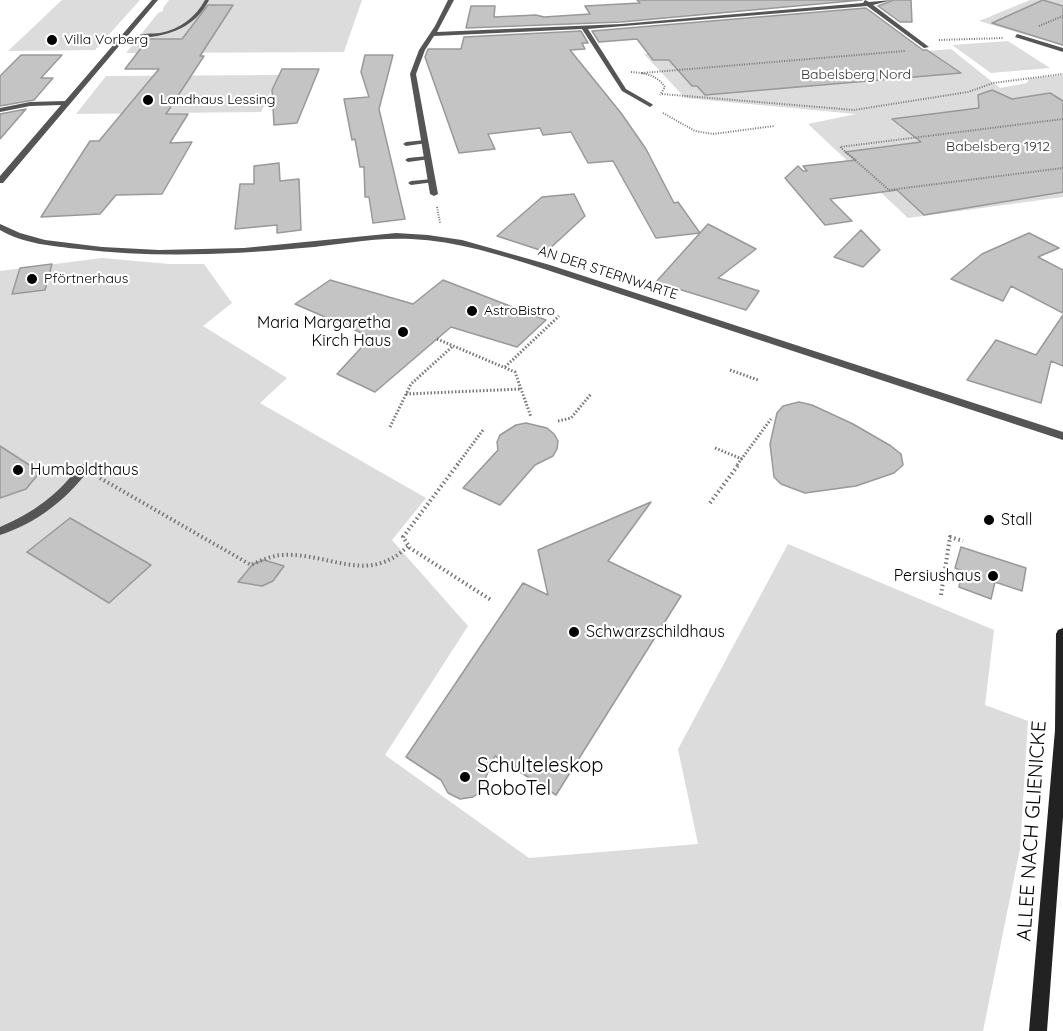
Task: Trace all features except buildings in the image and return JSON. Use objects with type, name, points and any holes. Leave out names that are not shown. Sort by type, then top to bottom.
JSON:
[{"type":"street","points":[[0,182],[154,0]]},
{"type":"street","points":[[434,194],[413,74],[422,50],[451,0]]},
{"type":"street","points":[[862,0],[926,47]]},
{"type":"street","points":[[433,34],[584,28],[869,4],[889,0]]},
{"type":"street","points":[[584,28],[624,90],[650,105]]},
{"type":"street","points":[[1017,36],[1063,50]]},
{"type":"street","points":[[0,110],[30,104],[67,103]]},
{"type":"street","name":"AN DER STERNWARTE","points":[[0,226],[23,237],[53,244],[129,253],[219,253],[407,236],[464,243],[547,267],[1063,436]]},
{"type":"street","name":"ALLEE NACH GLIENICKE","points":[[1038,1031],[1062,729],[1063,634]]},
{"type":"lane","points":[[139,36],[161,36],[182,27],[201,10],[207,0]]},
{"type":"lane","points":[[406,144],[425,142]]},
{"type":"lane","points":[[408,160],[428,158]]},
{"type":"lane","points":[[411,183],[432,181]]},
{"type":"lane","points":[[0,531],[50,505],[68,490],[84,468]]},
{"type":"path","points":[[934,40],[1017,36]]},
{"type":"path","points":[[642,73],[915,50]]},
{"type":"path","points":[[662,93],[854,110],[968,92],[1001,82],[1063,74]]},
{"type":"path","points":[[650,105],[695,131],[713,134],[774,126]]},
{"type":"path","points":[[1063,119],[840,147],[889,190],[1063,168]]},
{"type":"path","points":[[438,212],[439,220]]},
{"type":"path","points":[[505,367],[560,316]]},
{"type":"path","points":[[437,339],[515,372],[531,417]]},
{"type":"path","points":[[390,427],[411,384],[453,346]]},
{"type":"path","points":[[730,370],[758,380]]},
{"type":"path","points":[[406,394],[521,389]]},
{"type":"path","points":[[558,421],[571,417],[591,394]]},
{"type":"path","points":[[710,503],[771,419]]},
{"type":"path","points":[[483,430],[404,537],[408,546],[491,600]]},
{"type":"path","points":[[715,448],[742,459]]},
{"type":"path","points":[[84,468],[251,565],[259,560],[281,556],[377,565],[399,556],[408,546]]},
{"type":"path","points":[[941,595],[950,537],[963,541]]},
{"type":"green space","points":[[62,0],[140,0],[95,50],[8,51]]},
{"type":"green space","points":[[169,0],[362,0],[344,52],[126,53],[158,13],[163,11]]},
{"type":"green space","points":[[1030,0],[1063,0],[1063,46],[979,21]]},
{"type":"green space","points":[[890,32],[917,52],[951,49],[1000,88],[1027,83],[1029,79],[1063,75],[1063,197],[908,218],[808,124],[856,114],[685,98],[644,54]]},
{"type":"green space","points":[[1008,41],[1050,68],[991,73],[952,45]]},
{"type":"green space","points":[[279,75],[261,112],[76,114],[106,76]]},
{"type":"green space","points":[[102,258],[169,264],[204,264],[232,303],[203,326],[287,378],[260,403],[426,498],[392,540],[468,626],[385,755],[529,858],[698,844],[678,749],[788,544],[994,630],[985,705],[1028,721],[1020,849],[983,1031],[0,1031],[0,271]]},
{"type":"place","name":"Villa Vorberg","points":[[52,40]]},
{"type":"place","name":"Landhaus Lessing","points":[[148,100]]},
{"type":"place","name":"Pförtnerhaus","points":[[32,279]]},
{"type":"place","name":"AstroBistro","points":[[472,311]]},
{"type":"place","name":"Maria Margaretha Kirch Haus","points":[[403,332]]},
{"type":"place","name":"Humboldthaus","points":[[18,470]]},
{"type":"place","name":"Stall","points":[[989,520]]},
{"type":"place","name":"Persiushaus","points":[[993,576]]},
{"type":"place","name":"Schwarzschildhaus","points":[[574,632]]},
{"type":"place","name":"Schulteleskop RoboTel","points":[[465,777]]},
{"type":"park label","name":"Babelsberg Nord","points":[[856,75]]},
{"type":"park label","name":"Babelsberg 1912","points":[[998,147]]}]
